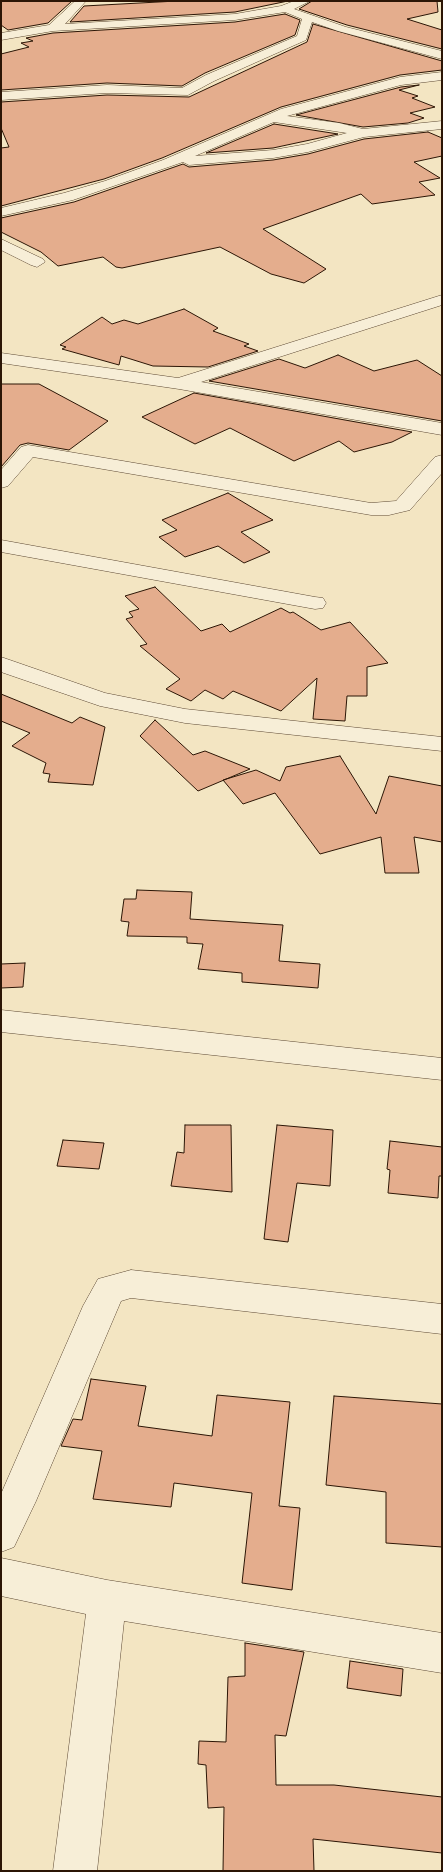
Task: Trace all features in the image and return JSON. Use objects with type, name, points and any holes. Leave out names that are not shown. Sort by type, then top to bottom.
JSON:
[{"type":"street","points":[[52,28],[81,1]]},
{"type":"street","points":[[269,1],[283,9],[342,29],[442,55]]},
{"type":"street","points":[[1,37],[52,28],[217,19],[283,9],[305,1]]},
{"type":"street","points":[[302,38],[307,18]]},
{"type":"street","points":[[1,96],[107,89],[184,92],[210,78],[302,38],[342,29]]},
{"type":"street","points":[[1,212],[68,196],[168,163],[269,118],[400,81],[442,76]]},
{"type":"street","points":[[269,118],[346,128],[363,134]]},
{"type":"street","points":[[168,163],[273,154],[324,145],[363,134],[442,125]]},
{"type":"street","points":[[1,244],[37,262]]},
{"type":"street","points":[[179,384],[442,300]]},
{"type":"street","points":[[1,358],[179,384],[442,429]]},
{"type":"street","points":[[1,482],[28,451],[371,509],[389,509],[402,506],[442,461]]},
{"type":"street","points":[[1,546],[315,603]]},
{"type":"street","points":[[1,664],[29,676],[100,699],[185,716],[442,744]]},
{"type":"street","points":[[1,1021],[442,1068]]},
{"type":"street","points":[[1,1534],[23,1489],[100,1306],[110,1289],[131,1284],[442,1319]]},
{"type":"street","points":[[1,1577],[107,1599],[442,1653]]},
{"type":"street","points":[[75,1871],[107,1599]]},
{"type":"building","points":[[1,1],[72,1],[48,23],[8,30],[1,25]]},
{"type":"building","points":[[177,1],[288,1],[235,12],[70,22],[84,6]]},
{"type":"building","points":[[312,1],[437,1],[438,12],[407,19],[442,30],[442,49],[347,25],[299,9]]},
{"type":"building","points":[[285,14],[300,20],[295,35],[205,73],[182,86],[107,83],[1,90],[1,54],[29,47],[21,43],[33,41],[26,38],[53,33],[235,22]]},
{"type":"building","points":[[313,24],[442,61],[442,70],[400,75],[281,107],[162,158],[104,179],[1,206],[1,148],[9,147],[1,128],[1,102],[107,95],[189,97],[307,42]]},
{"type":"building","points":[[419,85],[399,90],[418,96],[412,98],[435,107],[410,113],[424,118],[408,123],[363,127],[296,115],[401,87]]},
{"type":"building","points":[[274,124],[338,134],[273,148],[206,153]]},
{"type":"building","points":[[428,132],[442,138],[442,156],[414,162],[440,178],[419,182],[435,195],[372,204],[361,194],[263,229],[326,269],[304,283],[271,274],[220,247],[122,268],[116,267],[103,257],[58,266],[41,252],[1,232],[1,218],[74,202],[183,164],[189,167],[273,160],[308,154],[364,139]]},
{"type":"building","points":[[184,309],[218,328],[213,331],[249,344],[244,346],[258,351],[208,367],[153,366],[121,356],[119,365],[62,349],[66,347],[60,345],[102,317],[112,324],[124,320],[138,324]]},
{"type":"building","points":[[338,355],[374,371],[417,360],[442,376],[442,421],[209,381],[279,359],[305,368]]},
{"type":"building","points":[[1,384],[39,384],[108,421],[69,450],[28,443],[20,445],[1,467]]},
{"type":"building","points":[[194,393],[412,432],[392,442],[354,452],[339,441],[294,461],[230,428],[195,444],[142,417]]},
{"type":"building","points":[[228,493],[273,520],[241,532],[270,552],[244,563],[218,546],[185,557],[159,537],[177,530],[162,520]]},
{"type":"building","points":[[155,587],[201,631],[222,624],[230,632],[281,608],[290,613],[293,612],[321,630],[350,622],[388,663],[367,667],[367,696],[347,696],[345,721],[313,719],[317,678],[281,711],[233,691],[223,699],[205,690],[191,701],[166,689],[180,679],[140,646],[147,644],[126,619],[133,617],[129,612],[139,609],[125,596]]},
{"type":"building","points":[[1,694],[72,723],[80,717],[105,727],[93,785],[48,782],[50,774],[43,773],[46,763],[12,746],[30,733],[1,721]]},
{"type":"building","points":[[155,720],[193,755],[205,751],[250,769],[198,791],[140,736]]},
{"type":"building","points":[[340,756],[376,814],[389,776],[442,786],[442,842],[414,837],[419,873],[385,873],[381,837],[320,854],[275,793],[243,804],[223,780],[256,770],[280,781],[286,767]]},
{"type":"building","points":[[137,890],[192,892],[190,919],[283,925],[279,961],[320,964],[318,988],[242,982],[242,973],[198,969],[203,944],[187,943],[187,937],[127,936],[129,922],[121,921],[124,899],[136,899]]},
{"type":"building","points":[[25,963],[23,987],[1,988],[1,964]]},
{"type":"building","points":[[185,1125],[231,1125],[232,1192],[171,1186],[177,1152],[184,1153]]},
{"type":"building","points":[[277,1125],[333,1130],[330,1186],[297,1183],[288,1242],[264,1239]]},
{"type":"building","points":[[63,1140],[104,1143],[99,1169],[57,1166]]},
{"type":"building","points":[[390,1141],[442,1147],[442,1176],[439,1176],[438,1198],[388,1193],[390,1170],[387,1169]]},
{"type":"building","points":[[91,1379],[146,1386],[138,1426],[212,1436],[217,1395],[290,1402],[279,1506],[300,1508],[292,1590],[242,1583],[252,1493],[174,1483],[171,1507],[93,1499],[102,1451],[61,1446],[73,1419],[82,1420]]},
{"type":"building","points":[[334,1396],[442,1404],[442,1547],[386,1543],[386,1492],[326,1485]]},
{"type":"building","points":[[245,1643],[304,1652],[286,1736],[275,1735],[276,1785],[334,1785],[442,1797],[442,1853],[313,1839],[314,1871],[223,1871],[224,1807],[208,1808],[206,1765],[198,1764],[199,1741],[226,1742],[228,1677],[245,1676]]},
{"type":"building","points":[[350,1661],[403,1669],[401,1696],[347,1688]]}]
